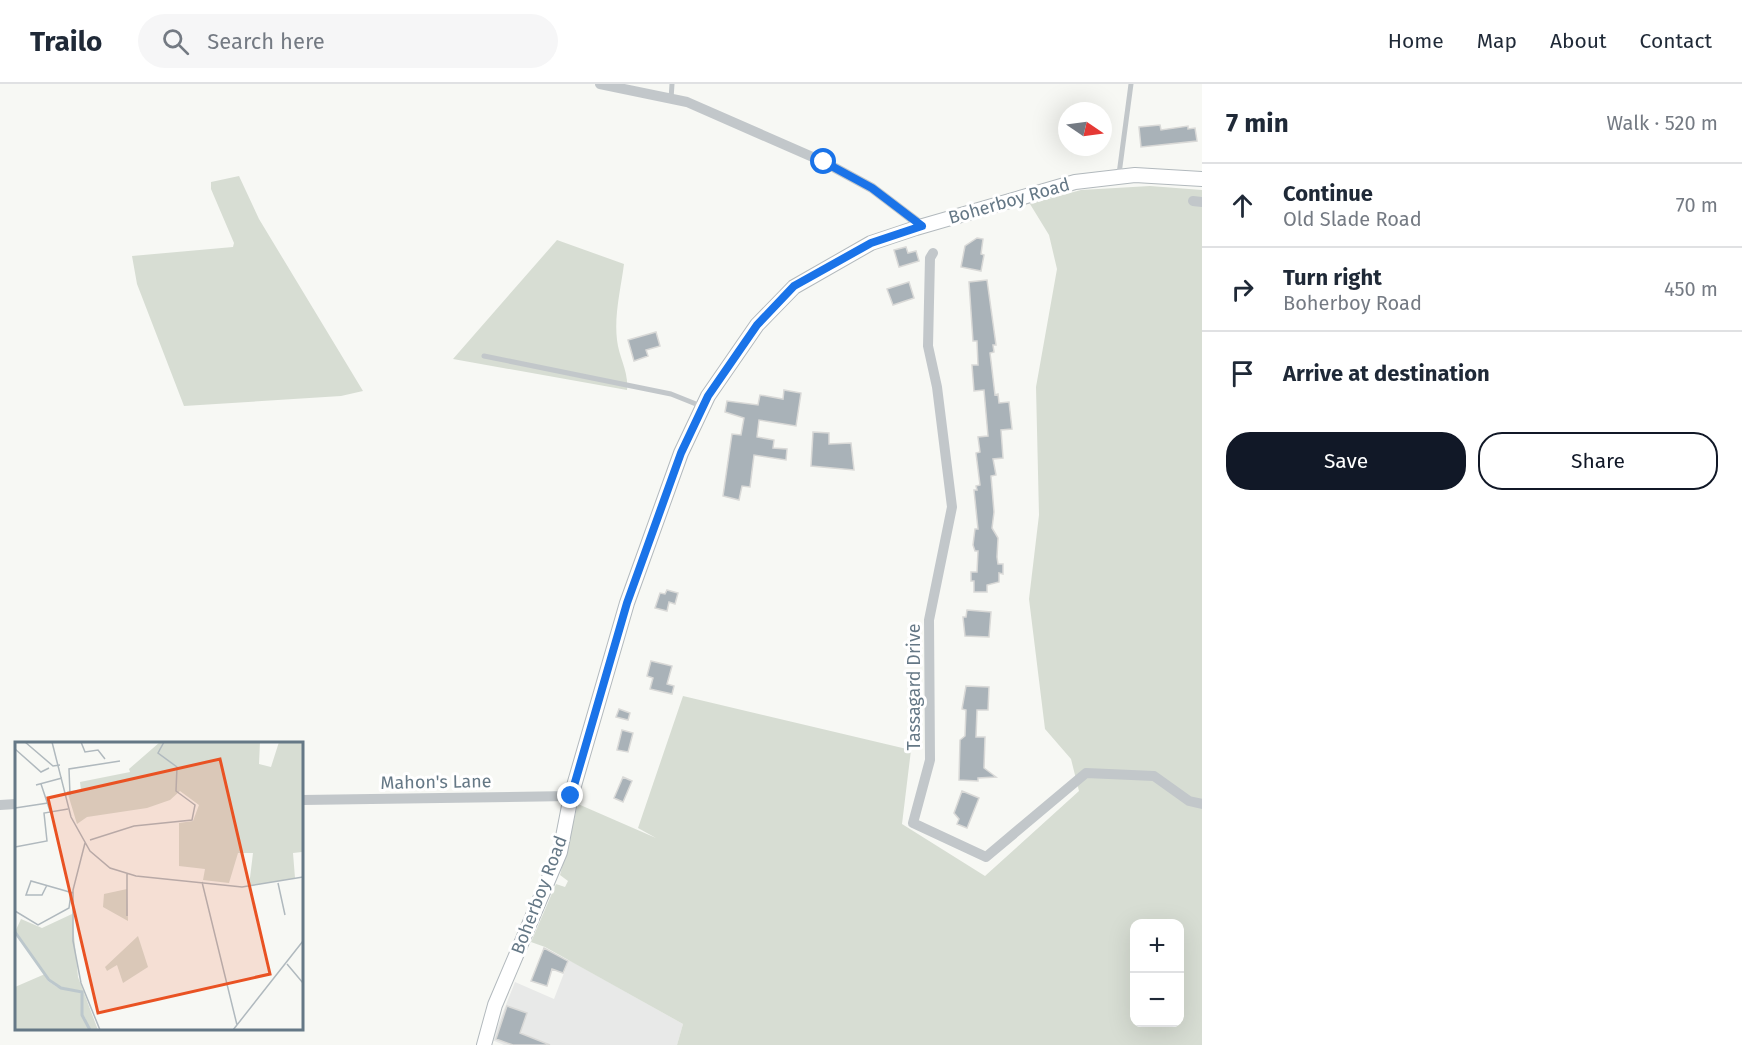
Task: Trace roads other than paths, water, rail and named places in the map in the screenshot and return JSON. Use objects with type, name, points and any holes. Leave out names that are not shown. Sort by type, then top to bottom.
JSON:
[{"type":"street","points":[[600,84],[687,102],[824,162],[872,188],[922,226]]},
{"type":"street","name":"Boherboy Road","points":[[484,1045],[495,1005],[560,852],[571,796],[627,603],[681,453],[702,406],[757,325],[794,286],[871,243],[922,226],[1076,182],[1119,176],[1202,179]]},
{"type":"street","name":"Tassagard Drive","points":[[933,253],[930,258],[928,346],[937,387],[952,507],[929,620],[930,760],[913,823],[986,857],[1086,773],[1154,776],[1189,801],[1202,804]]},
{"type":"street","name":"Mahon's Lane","points":[[303,800],[571,796]]},
{"type":"street","points":[[0,805],[15,804]]},
{"type":"lane","points":[[1119,176],[1131,84]]},
{"type":"lane","points":[[669,85],[671,99]]},
{"type":"lane","points":[[484,356],[671,394],[702,406]]}]
